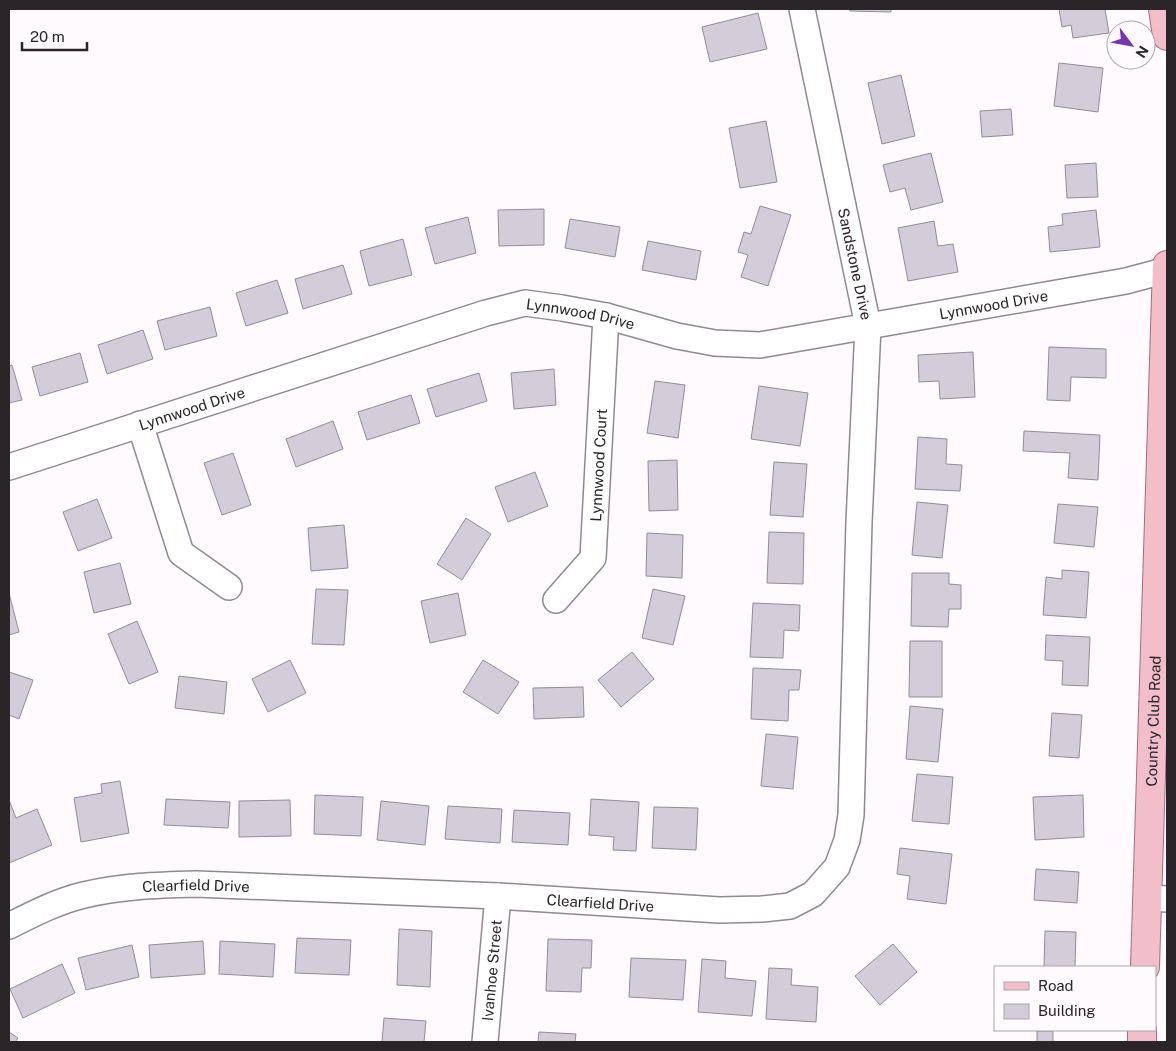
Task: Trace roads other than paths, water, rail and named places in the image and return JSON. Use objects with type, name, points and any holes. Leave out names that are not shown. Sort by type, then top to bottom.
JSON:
[{"type":"main road","name":"Country Club Road","points":[[1145,966],[1158,898],[1167,265]]},
{"type":"street","name":"Sandstone Drive","points":[[802,9],[868,326],[858,522]]},
{"type":"street","name":"Lynnwood Drive","points":[[9,467],[459,322],[525,304],[606,316],[677,336],[715,343],[760,345],[1126,281],[1167,270]]},
{"type":"street","name":"Lynnwood Court","points":[[556,600],[594,558],[606,316]]},
{"type":"street","points":[[140,424],[181,553],[228,587]]},
{"type":"street","name":"Clearfield Drive","points":[[9,926],[39,911],[82,896],[146,885],[270,886],[498,896],[719,910],[753,910],[790,906],[813,894],[837,867],[847,840],[851,815],[858,522]]},
{"type":"street","name":"Ivanhoe Street","points":[[485,1042],[498,896]]}]
